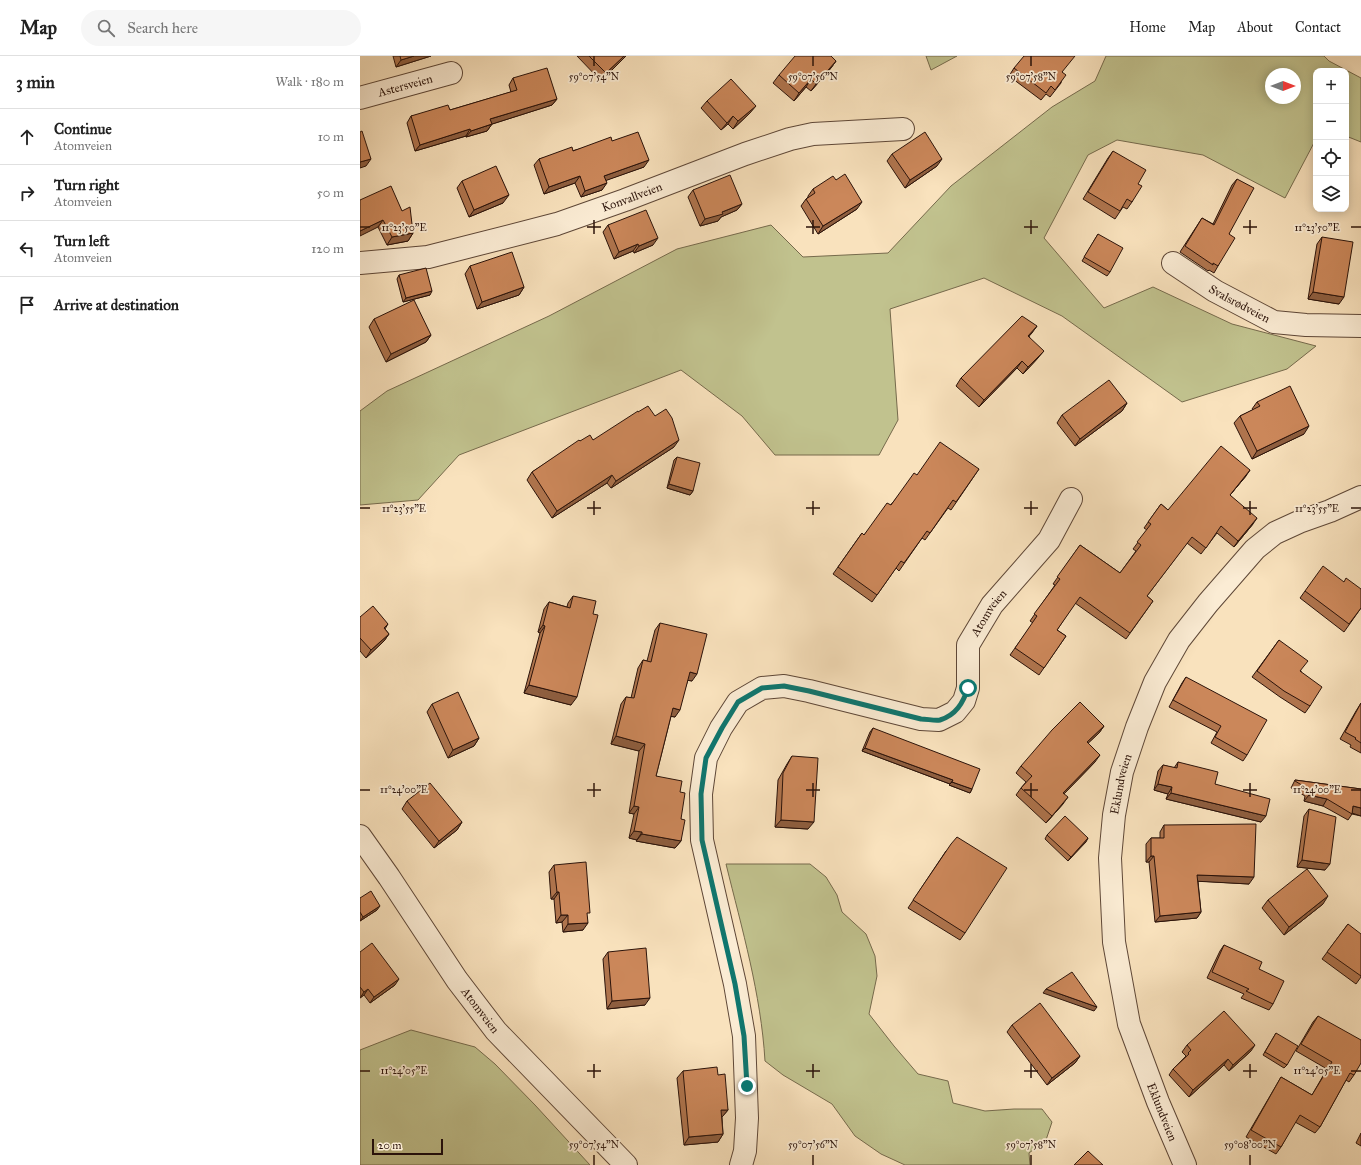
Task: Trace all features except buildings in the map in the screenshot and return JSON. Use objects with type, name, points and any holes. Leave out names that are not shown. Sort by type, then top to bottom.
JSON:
[{"type":"street","name":"Astersveien","points":[[360,98],[451,73]]},
{"type":"street","name":"Konvallveien","points":[[360,263],[428,257],[556,224],[625,200],[745,154],[790,139],[813,134],[903,130]]},
{"type":"street","name":"Svalsrødveien","points":[[1173,263],[1215,290],[1274,322],[1306,325],[1361,326]]},
{"type":"street","name":"Eklundveien","points":[[1185,1165],[1158,1102],[1129,1024],[1114,942],[1110,858],[1114,815],[1122,772],[1137,727],[1155,682],[1179,640],[1228,580],[1255,549],[1275,533],[1299,522],[1330,512],[1361,496]]},
{"type":"street","name":"Atomveien","points":[[741,1165],[745,1151],[747,1118],[744,1036],[735,984],[702,840],[701,794],[706,758],[738,702],[762,688],[784,686],[921,719],[939,720],[955,712],[964,701],[968,688],[968,645],[992,605],[1049,540],[1071,499]]},
{"type":"street","name":"Atomveien","points":[[360,836],[457,980],[496,1031],[626,1165]]},
{"type":"green space","points":[[926,56],[957,56],[931,70]]},
{"type":"green space","points":[[1106,56],[1324,56],[1329,61],[1342,68],[1313,68],[1313,145],[1285,198],[1203,155],[1117,140],[1088,155],[1044,238],[1104,308],[1153,287],[1232,324],[1316,346],[1287,369],[1182,402],[1062,316],[984,278],[890,309],[898,420],[879,455],[775,455],[742,416],[681,370],[459,455],[418,500],[360,505],[360,411],[387,391],[549,316],[677,249],[771,225],[803,257],[888,253],[951,186],[1052,107],[1095,81]]},
{"type":"green space","points":[[1349,72],[1361,78],[1361,142],[1349,137]]},
{"type":"green space","points":[[726,864],[810,864],[826,877],[837,895],[842,912],[866,934],[875,956],[877,976],[869,1014],[918,1074],[948,1081],[953,1103],[985,1111],[1042,1109],[1052,1122],[1046,1140],[1029,1153],[1030,1165],[905,1165],[881,1154],[855,1136],[832,1104],[783,1075],[765,1061],[763,1036],[755,986]]},
{"type":"green space","points":[[411,1030],[475,1047],[495,1064],[535,1105],[590,1165],[360,1165],[360,1050]]},
{"type":"route","points":[[747,1086],[744,1036],[735,984],[702,840],[701,794],[706,758],[722,728],[738,702],[762,688],[784,686],[921,719],[939,720],[955,712],[964,701],[968,688]]}]
